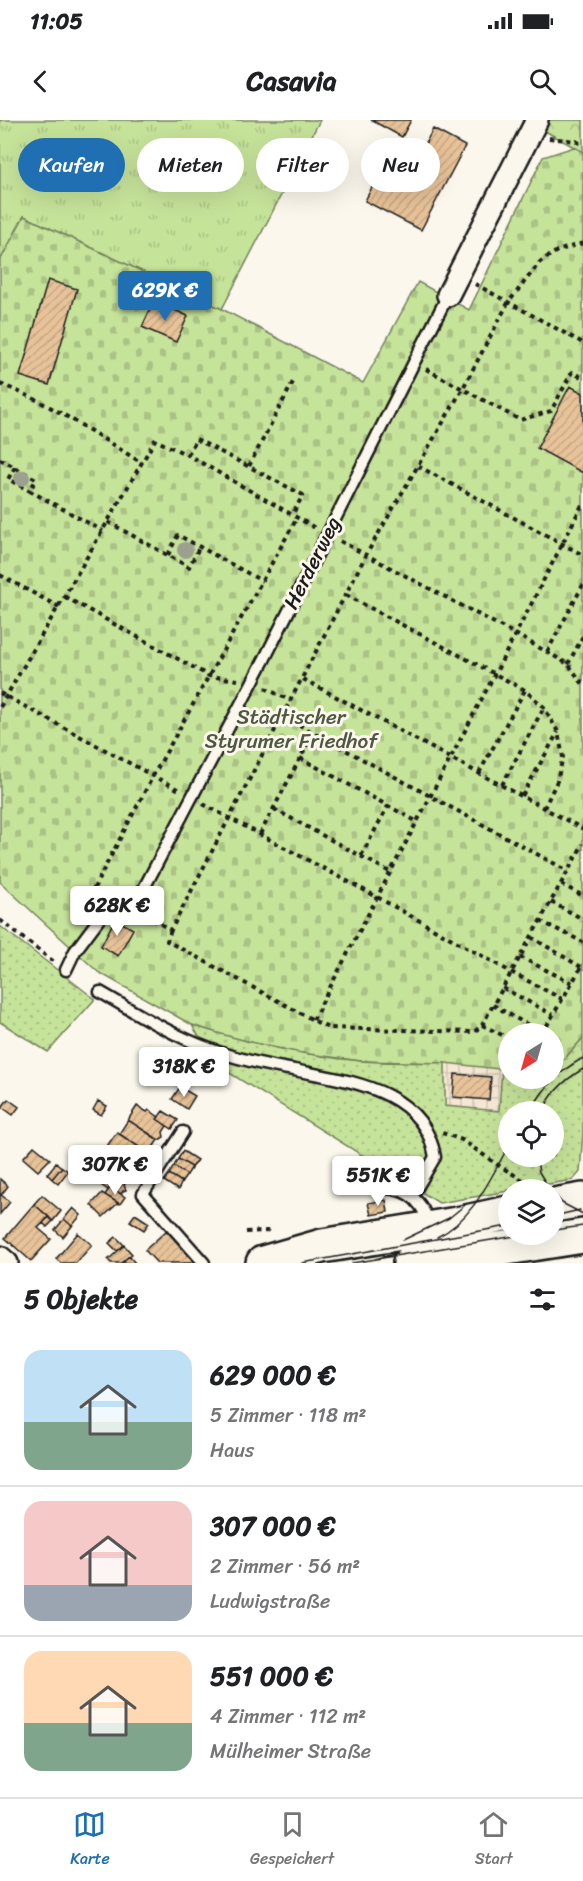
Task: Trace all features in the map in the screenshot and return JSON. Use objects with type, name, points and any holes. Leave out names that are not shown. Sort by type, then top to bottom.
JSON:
[{"type":"main road","points":[[564,1203],[583,1200]]},
{"type":"main road","points":[[263,1263],[322,1246],[498,1215]]},
{"type":"main road","points":[[410,1263],[494,1257],[583,1236]]},
{"type":"street","name":"Herderweg","points":[[448,296],[533,129]]},
{"type":"street","points":[[0,1257],[7,1263]]},
{"type":"lane","name":"Herderweg","points":[[133,909],[252,682],[448,296]]},
{"type":"lane","points":[[66,970],[75,951],[114,899],[133,909]]},
{"type":"lane","points":[[100,992],[154,1023],[208,1048],[247,1061],[354,1082],[374,1088],[401,1103],[426,1128],[433,1142],[435,1157],[412,1196]]},
{"type":"lane","points":[[183,1132],[143,1194],[204,1263]]},
{"type":"lane","points":[[373,1187],[386,1187],[412,1196],[425,1212],[431,1228]]},
{"type":"path","points":[[533,129],[558,139],[576,141],[583,145]]},
{"type":"path","points":[[583,243],[557,250],[540,262],[508,303],[463,388],[366,555],[167,941],[328,1028],[474,1032],[482,1025],[583,844]]},
{"type":"path","points":[[458,275],[583,343]]},
{"type":"path","points":[[414,363],[520,420],[550,411],[572,372],[583,378]]},
{"type":"path","points":[[249,466],[293,382]]},
{"type":"path","points":[[0,384],[51,407],[142,463]]},
{"type":"path","points":[[114,899],[94,888],[153,776],[262,581],[295,517],[303,495],[196,439],[188,455]]},
{"type":"path","points":[[0,707],[155,440],[188,455],[295,517],[547,652],[568,664],[583,684]]},
{"type":"path","points":[[0,459],[36,479],[30,491]]},
{"type":"path","points":[[418,466],[583,555]]},
{"type":"path","points":[[15,467],[8,479],[103,531]]},
{"type":"path","points":[[313,1020],[416,821],[517,635],[583,503]]},
{"type":"path","points":[[108,522],[189,567],[200,546]]},
{"type":"path","points":[[168,555],[178,535],[262,581]]},
{"type":"path","points":[[0,575],[59,607]]},
{"type":"path","points":[[547,652],[583,585]]},
{"type":"path","points":[[346,595],[495,673],[525,690],[544,707],[558,732],[562,757],[557,780],[544,808]]},
{"type":"path","points":[[65,597],[209,676],[252,682],[291,702]]},
{"type":"path","points":[[568,664],[583,636]]},
{"type":"path","points":[[303,680],[583,829]]},
{"type":"path","points":[[479,773],[525,690]]},
{"type":"path","points":[[0,693],[562,999]]},
{"type":"path","points":[[502,785],[544,707]]},
{"type":"path","points":[[283,716],[568,871]]},
{"type":"path","points":[[260,834],[314,732]]},
{"type":"path","points":[[522,796],[558,732]]},
{"type":"path","points":[[300,758],[416,821]]},
{"type":"path","points":[[361,856],[388,806]]},
{"type":"path","points":[[274,809],[390,872]]},
{"type":"path","points":[[561,884],[583,896]]},
{"type":"path","points":[[551,902],[583,919]]},
{"type":"path","points":[[133,909],[171,930]]},
{"type":"path","points":[[0,920],[66,970]]},
{"type":"path","points":[[540,921],[583,942]]},
{"type":"path","points":[[531,937],[582,965],[548,1023]]},
{"type":"path","points":[[520,957],[572,983]]},
{"type":"path","points":[[503,988],[553,1015]]},
{"type":"path","points":[[493,1005],[524,1023]]},
{"type":"path","points":[[482,1025],[498,1033]]},
{"type":"path","points":[[426,1128],[462,1140],[522,1179]]},
{"type":"shaded area","points":[[445,1063],[498,1068],[498,1089],[501,1089],[498,1111],[444,1106]]},
{"type":"green space","points":[[0,120],[320,120],[311,138],[256,138],[256,192],[283,192],[222,309],[24,216],[0,261]]},
{"type":"green space","points":[[528,120],[583,120],[583,152],[545,131]]},
{"type":"green space","name":"Städtischer Styrumer Friedhof","points":[[574,147],[583,152],[583,1038],[564,1060],[564,1023],[498,1023],[498,1069],[445,1063],[361,1061],[294,1052],[233,1038],[192,1025],[98,972],[0,882],[0,261],[24,216],[222,309],[363,383],[418,282],[469,310],[543,157]]},
{"type":"green space","points":[[0,926],[95,999],[48,1052],[0,1022]]},
{"type":"green space","points":[[192,1025],[233,1038],[318,1056],[371,1062],[445,1063],[445,1106],[498,1111],[498,1167],[564,1167],[564,1101],[500,1101],[501,1089],[564,1089],[564,1060],[583,1038],[583,1132],[580,1172],[573,1180],[564,1181],[564,1179],[498,1179],[498,1193],[439,1203],[215,1064]]},
{"type":"building","points":[[371,120],[411,120],[402,137]]},
{"type":"building","points":[[433,129],[465,146],[421,230],[365,201],[370,192],[440,192],[440,138],[428,138]]},
{"type":"building","points":[[48,280],[77,289],[49,385],[20,376]]},
{"type":"building","points":[[154,301],[188,316],[176,342],[142,327]]},
{"type":"building","points":[[570,386],[583,393],[583,473],[537,448]]},
{"type":"building","points":[[115,919],[133,929],[118,956],[101,946]]},
{"type":"building","points":[[455,1074],[491,1077],[489,1100],[453,1097]]},
{"type":"building","points":[[180,1087],[195,1096],[187,1109],[172,1099]]},
{"type":"building","points":[[8,1099],[19,1107],[13,1115],[2,1107]]},
{"type":"building","points":[[98,1101],[107,1106],[101,1115],[93,1110]]},
{"type":"building","points":[[137,1106],[147,1112],[149,1110],[167,1126],[163,1132],[164,1137],[159,1140],[128,1120]]},
{"type":"building","points":[[163,1111],[178,1120],[172,1129],[157,1119]]},
{"type":"building","points":[[128,1120],[158,1140],[154,1146],[155,1150],[150,1154],[119,1134]]},
{"type":"building","points":[[117,1132],[146,1152],[142,1158],[143,1163],[139,1167],[107,1146]]},
{"type":"building","points":[[34,1146],[50,1159],[38,1171],[23,1158]]},
{"type":"building","points":[[107,1146],[137,1166],[133,1173],[134,1178],[128,1180],[98,1160]]},
{"type":"building","points":[[183,1151],[197,1160],[192,1167],[178,1159]]},
{"type":"building","points":[[178,1159],[192,1167],[187,1175],[174,1166]]},
{"type":"building","points":[[98,1160],[128,1180],[124,1185],[126,1190],[121,1194],[110,1187],[108,1190],[89,1174]]},
{"type":"building","points":[[56,1163],[62,1167],[52,1179],[47,1174]]},
{"type":"building","points":[[174,1166],[187,1175],[182,1182],[169,1174]]},
{"type":"building","points":[[62,1167],[68,1171],[58,1184],[52,1179]]},
{"type":"building","points":[[169,1174],[182,1182],[178,1190],[164,1181]]},
{"type":"building","points":[[0,1179],[8,1186],[1,1195],[0,1194]]},
{"type":"building","points":[[110,1187],[125,1197],[120,1204],[105,1195]]},
{"type":"building","points":[[102,1193],[118,1203],[103,1217],[91,1205]]},
{"type":"building","points":[[0,1194],[10,1202],[0,1214]]},
{"type":"building","points":[[42,1195],[61,1211],[53,1221],[34,1204]]},
{"type":"building","points":[[386,1200],[388,1212],[371,1215],[368,1203]]},
{"type":"building","points":[[34,1204],[49,1217],[38,1228],[51,1239],[31,1261],[5,1238]]},
{"type":"building","points":[[73,1208],[81,1215],[72,1226],[64,1219]]},
{"type":"building","points":[[135,1214],[149,1223],[144,1230],[130,1221]]},
{"type":"building","points":[[48,1217],[53,1221],[47,1227],[43,1223]]},
{"type":"building","points":[[64,1219],[72,1226],[63,1237],[55,1230]]},
{"type":"building","points":[[167,1230],[195,1261],[193,1263],[157,1263],[145,1250]]},
{"type":"building","points":[[78,1233],[92,1245],[76,1263],[61,1263],[56,1259]]},
{"type":"building","points":[[116,1237],[124,1245],[117,1251],[109,1243]]},
{"type":"building","points":[[124,1245],[132,1254],[121,1263],[111,1263],[108,1260]]},
{"type":"building","points":[[129,1256],[135,1263],[121,1263]]},
{"type":"tram line","points":[[537,1101],[552,1081],[583,1058]]},
{"type":"tram line","points":[[549,1101],[559,1087],[583,1069]]},
{"type":"tram line","points":[[437,1237],[449,1230],[470,1210],[498,1165]]},
{"type":"tram line","points":[[538,1167],[543,1179]]},
{"type":"tram line","points":[[564,1204],[583,1214]]},
{"type":"tram line","points":[[403,1240],[449,1218],[465,1205]]},
{"type":"tram line","points":[[564,1214],[580,1210]]},
{"type":"tram line","points":[[564,1229],[583,1226]]},
{"type":"tram line","points":[[302,1263],[498,1228]]},
{"type":"tram line","points":[[352,1263],[498,1239]]},
{"type":"tram line","points":[[375,1259],[398,1253]]}]
